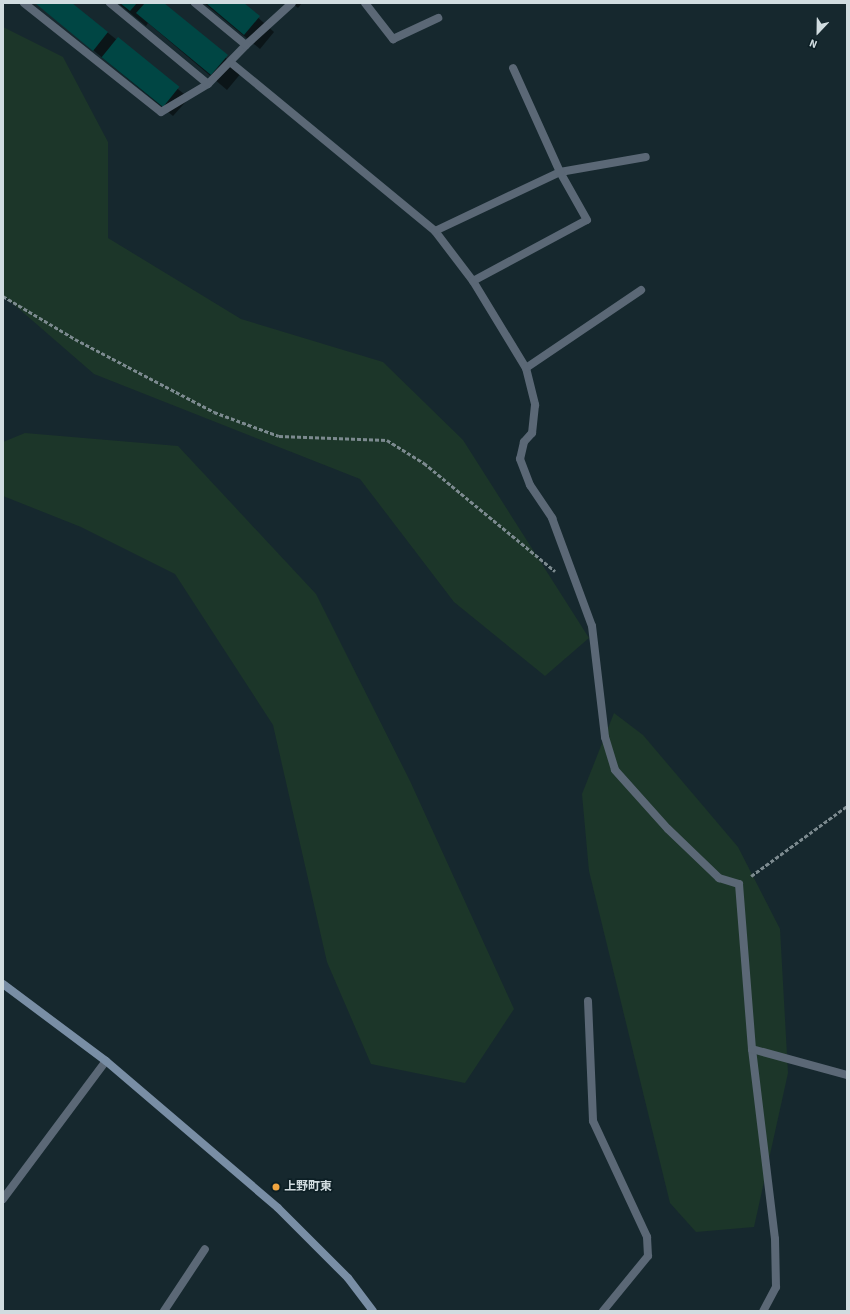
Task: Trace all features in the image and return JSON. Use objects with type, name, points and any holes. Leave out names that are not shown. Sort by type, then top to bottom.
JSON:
[{"type":"street","points":[[24,3],[161,112],[208,84],[290,3]]},
{"type":"street","points":[[110,3],[208,84]]},
{"type":"street","points":[[195,3],[246,45]]},
{"type":"street","points":[[365,3],[393,39],[438,18]]},
{"type":"street","points":[[230,62],[337,148],[435,231],[473,281],[526,368],[535,404],[532,433],[524,442],[520,459],[530,486],[552,518],[592,626],[605,737],[615,770],[668,828],[719,878],[739,884],[752,1049],[775,1239],[776,1287],[763,1311]]},
{"type":"street","points":[[473,281],[587,220],[560,172],[513,68]]},
{"type":"street","points":[[435,231],[560,172],[646,157]]},
{"type":"street","points":[[526,368],[641,290]]},
{"type":"street","points":[[3,984],[106,1061],[278,1208],[348,1278],[373,1311]]},
{"type":"street","points":[[588,1001],[593,1121],[647,1237],[648,1256],[603,1311]]},
{"type":"street","points":[[752,1049],[847,1076]]},
{"type":"street","points":[[3,1199],[106,1061]]},
{"type":"street","points":[[164,1311],[205,1249]]},
{"type":"path","points":[[3,296],[75,339],[214,412],[272,434],[328,440],[387,440],[424,463],[549,567],[578,585]]},
{"type":"path","points":[[739,884],[847,806]]},
{"type":"green space","points":[[3,27],[63,57],[108,142],[108,238],[241,319],[383,362],[463,440],[589,638],[545,676],[454,602],[360,479],[94,374],[3,295]]},
{"type":"green space","points":[[25,433],[178,446],[316,594],[410,781],[514,1009],[465,1083],[371,1064],[327,962],[273,725],[175,574],[81,527],[3,496],[3,442]]},
{"type":"green space","points":[[614,713],[643,735],[738,847],[780,929],[788,1073],[754,1227],[696,1232],[670,1203],[589,871],[582,794]]},
{"type":"building","points":[[35,3],[72,3],[108,32],[93,51]]},
{"type":"building","points":[[120,3],[137,3],[130,11]]},
{"type":"building","points":[[145,3],[164,3],[228,55],[211,75],[136,13]]},
{"type":"building","points":[[206,3],[244,3],[260,16],[244,35]]},
{"type":"building","points":[[118,37],[179,87],[163,107],[102,57]]},
{"type":"place","name":"上野町東","points":[[276,1187]]}]
